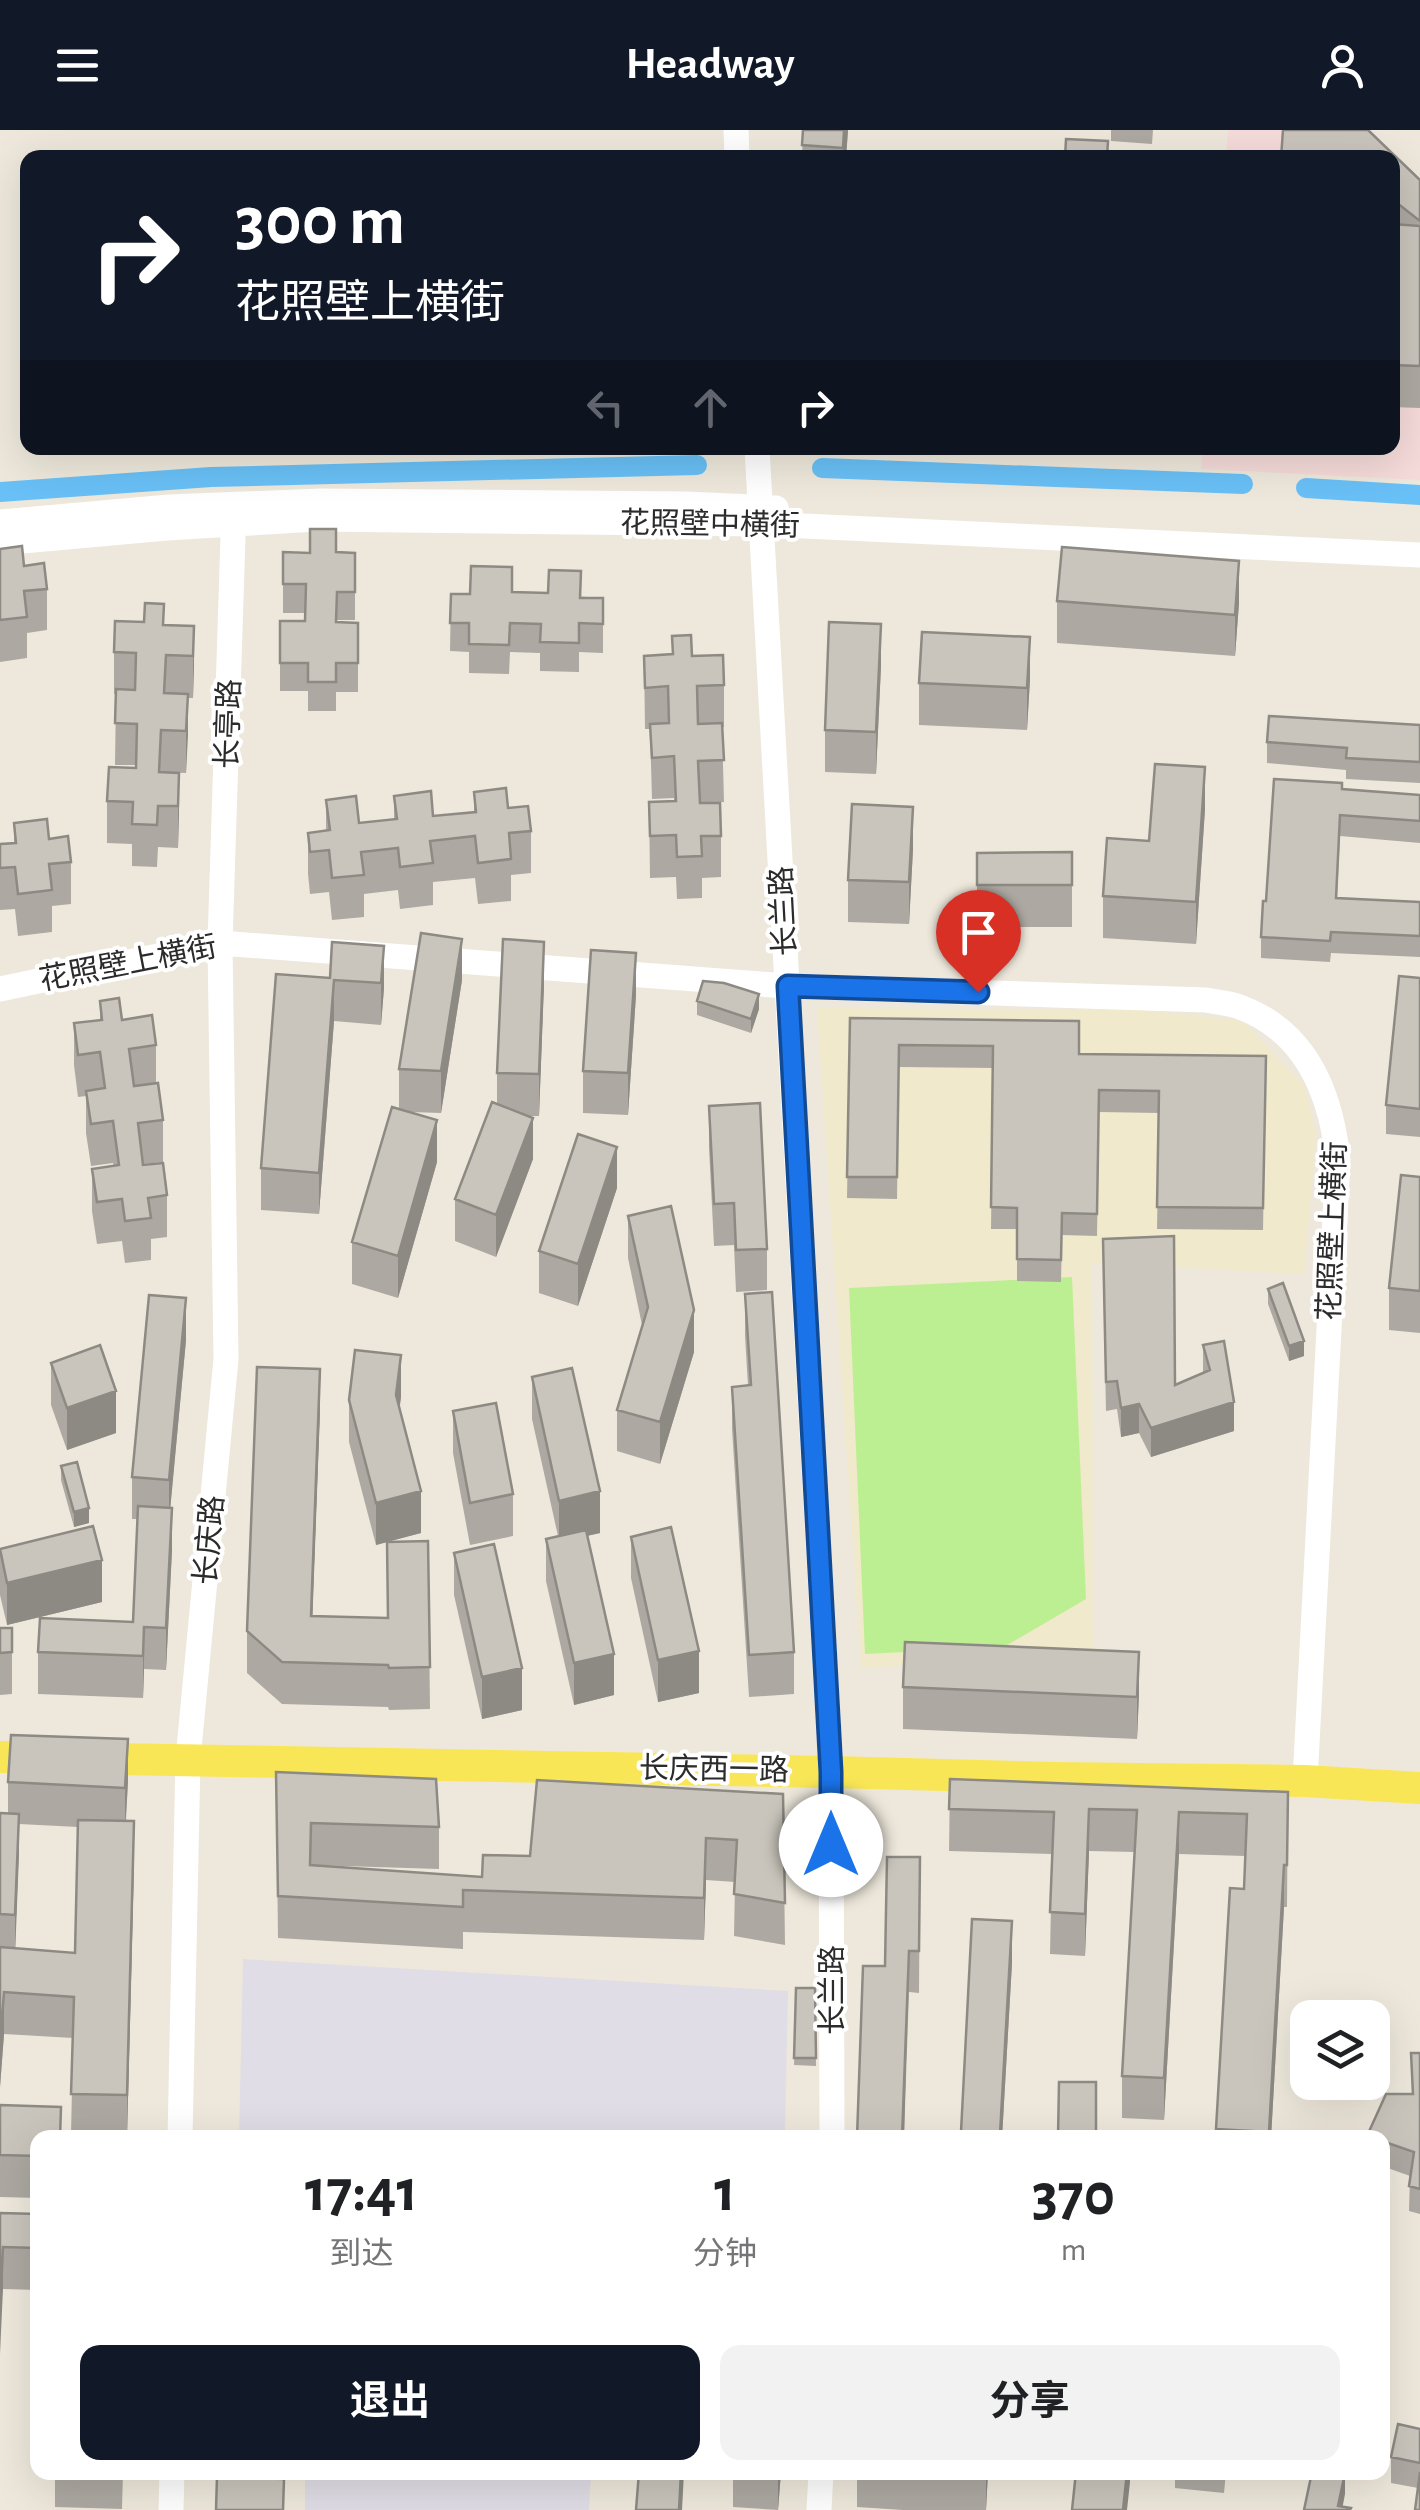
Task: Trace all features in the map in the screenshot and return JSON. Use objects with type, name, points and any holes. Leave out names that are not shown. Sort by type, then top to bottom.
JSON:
[{"type":"main road","name":"长庆西一路","points":[[0,1756],[1305,1781],[1420,1788]]},
{"type":"street","name":"长兰路","points":[[757,455],[831,1772],[832,2130]]},
{"type":"street","name":"花照壁中横街","points":[[0,522],[169,507],[336,520],[761,516],[1420,538]]},
{"type":"street","name":"花照壁中横街","points":[[0,543],[234,514]]},
{"type":"street","name":"长亭路","points":[[220,943],[234,514]]},
{"type":"street","name":"花照壁中横街","points":[[761,516],[1420,555]]},
{"type":"street","name":"花照壁上横街","points":[[0,988],[220,943],[788,986],[1206,1000],[1237,1006],[1264,1020],[1290,1038],[1312,1065],[1334,1124],[1338,1160],[1305,1781]]},
{"type":"street","name":"长庆路","points":[[180,2130],[188,1759],[226,1358],[220,943]]},
{"type":"street","points":[[171,2510],[172,2480]]},
{"type":"street","points":[[819,2510],[821,2480]]},
{"type":"shaded area","points":[[1228,130],[1371,130],[1386,150],[1227,150]]},
{"type":"shaded area","points":[[1400,170],[1420,198],[1420,480],[1201,469],[1202,455],[1400,455]]},
{"type":"shaded area","points":[[817,1008],[1143,1010],[1242,1021],[1304,1085],[1316,1134],[1304,1274],[1092,1263],[1093,1655],[861,1668]]},
{"type":"shaded area","points":[[243,1959],[788,1991],[785,2130],[239,2130]]},
{"type":"shaded area","points":[[305,2480],[591,2480],[589,2510],[305,2510]]},
{"type":"green space","points":[[1072,1277],[1086,1599],[1004,1647],[865,1654],[849,1288]]},
{"type":"building","points":[[803,130],[844,130],[843,148],[802,145]]},
{"type":"building","points":[[1283,130],[1368,130],[1389,150],[1282,150]]},
{"type":"building","points":[[1066,139],[1108,141],[1107,150],[1065,150]]},
{"type":"building","points":[[1400,161],[1420,180],[1420,221],[1400,205]]},
{"type":"building","points":[[1400,225],[1420,226],[1420,366],[1400,365]]},
{"type":"building","points":[[310,529],[336,529],[336,552],[355,553],[355,592],[337,592],[336,622],[358,623],[358,663],[336,663],[336,682],[308,682],[308,663],[280,663],[280,621],[305,621],[306,584],[283,584],[283,552],[310,553]]},
{"type":"building","points":[[22,546],[24,566],[44,563],[47,589],[24,591],[27,617],[0,620],[0,549]]},
{"type":"building","points":[[1062,547],[1239,561],[1235,615],[1057,601]]},
{"type":"building","points":[[471,566],[512,567],[512,592],[548,593],[549,570],[581,571],[580,598],[603,598],[603,624],[579,623],[579,643],[540,642],[541,624],[510,623],[509,645],[469,644],[469,623],[450,623],[451,594],[470,594]]},
{"type":"building","points":[[145,603],[164,604],[163,625],[194,626],[193,656],[166,655],[164,693],[188,694],[186,731],[161,730],[159,772],[179,773],[178,806],[158,806],[157,825],[132,824],[133,802],[107,801],[109,767],[136,768],[137,724],[115,723],[116,689],[135,690],[136,653],[114,652],[115,621],[144,622]]},
{"type":"building","points":[[829,622],[881,624],[876,732],[825,730]]},
{"type":"building","points":[[922,632],[1030,637],[1027,688],[919,683]]},
{"type":"building","points":[[691,635],[692,656],[723,655],[724,685],[697,686],[698,724],[722,723],[724,760],[698,761],[700,803],[720,803],[721,836],[701,836],[702,856],[677,857],[676,835],[650,836],[649,802],[676,801],[674,756],[652,758],[650,724],[669,723],[668,686],[645,688],[644,656],[673,654],[672,636]]},
{"type":"building","points":[[1269,716],[1420,725],[1420,762],[1346,758],[1347,748],[1267,742]]},
{"type":"building","points":[[1155,764],[1205,767],[1196,902],[1103,896],[1107,838],[1149,841]]},
{"type":"building","points":[[1274,779],[1342,783],[1342,789],[1420,795],[1420,821],[1340,815],[1336,898],[1420,902],[1420,936],[1331,932],[1330,941],[1261,937]]},
{"type":"building","points":[[506,788],[508,808],[528,806],[531,831],[509,833],[511,859],[478,863],[475,836],[430,841],[433,863],[400,867],[398,848],[361,852],[364,875],[332,878],[329,850],[310,852],[308,833],[330,830],[326,800],[356,796],[359,823],[397,819],[394,796],[431,791],[433,816],[476,812],[474,792]]},
{"type":"building","points":[[852,804],[913,807],[909,882],[848,880]]},
{"type":"building","points":[[47,819],[49,839],[68,836],[71,862],[49,864],[52,890],[18,894],[15,867],[0,868],[0,844],[16,843],[14,823]]},
{"type":"building","points":[[1072,852],[1072,885],[977,885],[977,853]]},
{"type":"building","points":[[421,933],[462,939],[441,1071],[399,1069]]},
{"type":"building","points":[[503,939],[544,942],[539,1074],[497,1073]]},
{"type":"building","points":[[332,942],[384,946],[381,983],[334,980],[319,1173],[261,1168],[276,974],[330,978]]},
{"type":"building","points":[[591,950],[636,953],[628,1073],[583,1071]]},
{"type":"building","points":[[1399,976],[1420,978],[1420,1109],[1386,1105]]},
{"type":"building","points":[[703,981],[759,994],[751,1019],[697,1001]]},
{"type":"building","points":[[119,998],[122,1020],[152,1015],[156,1045],[129,1049],[134,1086],[158,1083],[163,1120],[138,1123],[143,1165],[163,1163],[167,1195],[148,1198],[151,1218],[125,1221],[122,1199],[97,1202],[92,1169],[119,1165],[113,1121],[91,1124],[86,1091],[105,1088],[100,1052],[78,1055],[74,1023],[102,1020],[100,1001]]},
{"type":"building","points":[[850,1018],[1079,1021],[1079,1054],[1266,1056],[1263,1208],[1157,1207],[1159,1091],[1099,1090],[1097,1214],[1062,1213],[1061,1260],[1017,1259],[1017,1208],[991,1207],[993,1046],[899,1045],[897,1177],[847,1177]]},
{"type":"building","points":[[492,1102],[533,1118],[496,1215],[455,1199]]},
{"type":"building","points":[[760,1103],[767,1249],[736,1250],[734,1203],[714,1204],[709,1106]]},
{"type":"building","points":[[392,1107],[437,1120],[398,1256],[352,1242]]},
{"type":"building","points":[[578,1134],[617,1147],[578,1264],[539,1251]]},
{"type":"building","points":[[1401,1175],[1420,1177],[1420,1291],[1389,1288]]},
{"type":"building","points":[[671,1206],[694,1310],[660,1422],[617,1410],[648,1307],[628,1216]]},
{"type":"building","points":[[1174,1236],[1175,1385],[1210,1370],[1203,1345],[1224,1341],[1234,1402],[1151,1428],[1139,1404],[1121,1408],[1117,1381],[1106,1382],[1103,1239]]},
{"type":"building","points":[[1283,1283],[1304,1341],[1289,1346],[1268,1289]]},
{"type":"building","points":[[772,1292],[794,1652],[749,1655],[732,1387],[751,1385],[745,1294]]},
{"type":"building","points":[[149,1295],[186,1298],[169,1480],[132,1477]]},
{"type":"building","points":[[100,1345],[116,1391],[67,1408],[51,1363]]},
{"type":"building","points":[[355,1350],[401,1355],[396,1395],[421,1491],[376,1503],[349,1400]]},
{"type":"building","points":[[257,1367],[320,1369],[311,1616],[388,1618],[387,1542],[428,1541],[430,1667],[282,1662],[247,1631]]},
{"type":"building","points":[[572,1368],[600,1491],[559,1501],[532,1377]]},
{"type":"building","points":[[496,1403],[513,1494],[470,1503],[453,1411]]},
{"type":"building","points":[[77,1462],[89,1508],[74,1512],[61,1466]]},
{"type":"building","points":[[138,1506],[172,1508],[166,1628],[144,1627],[143,1656],[38,1652],[40,1618],[133,1622]]},
{"type":"building","points":[[93,1526],[102,1560],[7,1583],[0,1549]]},
{"type":"building","points":[[671,1527],[699,1651],[658,1660],[631,1537]]},
{"type":"building","points":[[586,1530],[614,1654],[574,1663],[546,1539]]},
{"type":"building","points":[[494,1544],[522,1668],[482,1677],[454,1553]]},
{"type":"building","points":[[0,1628],[12,1628],[12,1652],[0,1653]]},
{"type":"building","points":[[905,1642],[1139,1652],[1137,1697],[903,1687]]},
{"type":"building","points":[[11,1735],[128,1739],[125,1788],[8,1782]]},
{"type":"building","points":[[276,1772],[436,1779],[439,1827],[311,1823],[310,1865],[482,1877],[483,1855],[530,1856],[537,1780],[783,1794],[785,1903],[734,1894],[737,1840],[706,1838],[704,1898],[463,1890],[463,1907],[278,1896]]},
{"type":"building","points":[[950,1779],[1288,1792],[1287,1865],[1269,2130],[1216,2129],[1230,1888],[1244,1889],[1247,1814],[1179,1812],[1164,2078],[1122,2076],[1137,1810],[1089,1809],[1085,1914],[1050,1912],[1054,1812],[949,1809]]},
{"type":"building","points":[[0,1813],[19,1814],[15,1915],[0,1914]]},
{"type":"building","points":[[78,1820],[134,1821],[127,2095],[71,2094],[74,1997],[4,1992],[0,2045],[0,1947],[75,1953]]},
{"type":"building","points":[[887,1857],[920,1857],[919,1951],[909,1951],[902,2130],[857,2130],[863,1966],[885,1966]]},
{"type":"building","points":[[972,1919],[1012,1921],[1000,2130],[961,2130]]},
{"type":"building","points":[[796,1988],[815,1988],[816,2058],[794,2058]]},
{"type":"building","points":[[1411,2053],[1420,2053],[1420,2189],[1409,2186],[1414,2152],[1390,2144],[1390,2130],[1370,2130],[1390,2094],[1413,2094]]},
{"type":"building","points":[[1059,2082],[1096,2082],[1096,2130],[1058,2130]]},
{"type":"building","points":[[0,2105],[61,2107],[60,2130],[30,2130],[30,2156],[0,2155]]},
{"type":"building","points":[[0,2213],[30,2214],[30,2248],[3,2247],[0,2312]]},
{"type":"building","points":[[1398,2424],[1420,2429],[1420,2463],[1391,2457]]},
{"type":"building","points":[[1420,2472],[1420,2510],[1415,2510]]},
{"type":"building","points":[[217,2480],[284,2480],[283,2510],[216,2510]]},
{"type":"building","points":[[638,2480],[681,2480],[679,2510],[636,2510]]},
{"type":"building","points":[[1075,2480],[1126,2480],[1123,2510],[1072,2510]]},
{"type":"building","points":[[1310,2480],[1344,2480],[1338,2506],[1350,2510],[1304,2510]]},
{"type":"waterway","points":[[0,492],[211,477],[697,465]]},
{"type":"waterway","points":[[822,468],[1243,484]]},
{"type":"waterway","points":[[1306,488],[1420,495]]},
{"type":"route","points":[[831,1845],[831,1772],[788,986],[978,992]]}]
